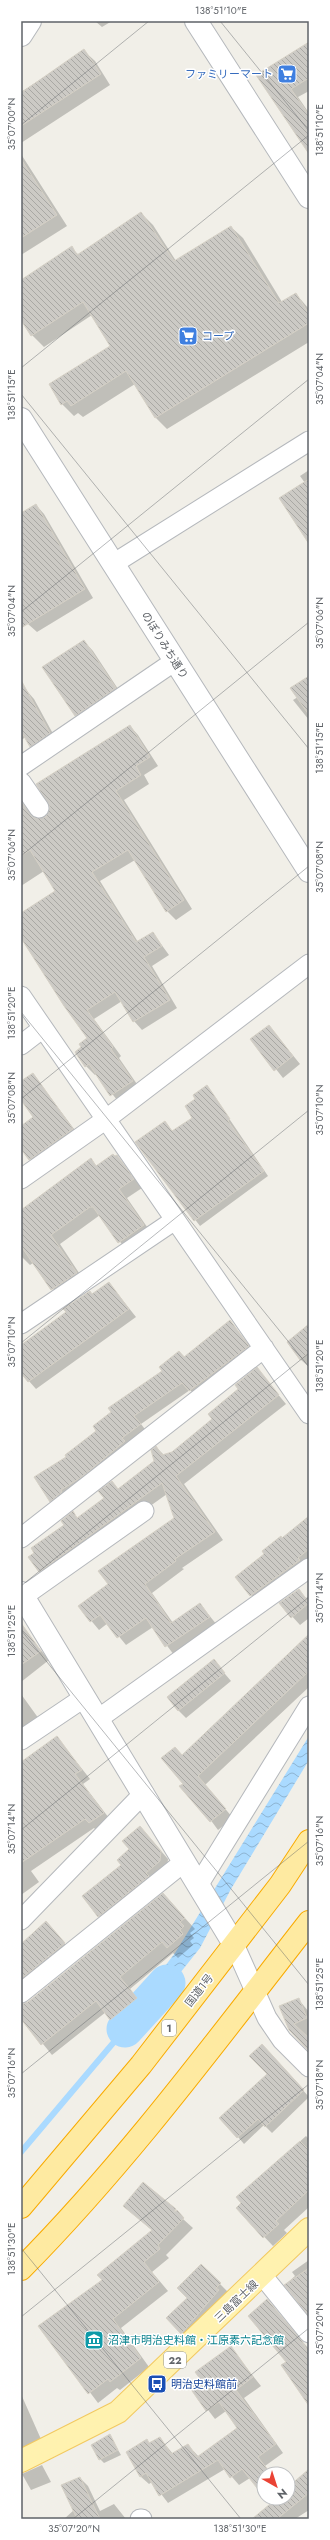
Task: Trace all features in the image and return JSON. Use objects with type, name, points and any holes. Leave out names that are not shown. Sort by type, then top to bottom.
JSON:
[{"type":"highway","name":"国道1号","points":[[21,2207],[141,2065],[232,1941],[280,1885],[309,1841]]},
{"type":"highway","points":[[21,2269],[57,2233],[175,2095],[309,1922]]},
{"type":"main road","name":"三島富士線","points":[[21,2461],[118,2412],[309,2229]]},
{"type":"street","points":[[21,34],[30,21]]},
{"type":"street","points":[[196,21],[309,197]]},
{"type":"street","name":"のぼりみち通り","points":[[21,419],[309,871]]},
{"type":"street","points":[[113,564],[309,441]]},
{"type":"street","points":[[21,766],[175,661]]},
{"type":"street","points":[[21,782],[39,808]]},
{"type":"street","points":[[21,1179],[105,1120],[309,964]]},
{"type":"street","points":[[21,996],[309,1414]]},
{"type":"street","points":[[21,1045],[43,1028]]},
{"type":"street","points":[[21,1324],[174,1220]]},
{"type":"street","points":[[21,1538],[264,1348]]},
{"type":"street","points":[[144,1511],[22,1596],[144,1793],[232,1941],[267,2018],[282,2040],[309,2067]]},
{"type":"street","points":[[98,1719],[309,1568]]},
{"type":"street","points":[[21,1740],[85,1697]]},
{"type":"street","points":[[201,1889],[309,1706]]},
{"type":"street","points":[[21,1920],[144,1793]]},
{"type":"street","points":[[21,1993],[184,1862]]},
{"type":"street","points":[[262,2275],[309,2333]]},
{"type":"water","points":[[309,1736],[309,1760],[231,1889],[200,1948],[141,2022],[124,2020],[175,1953]]},
{"type":"building","points":[[309,42],[309,78],[291,89],[309,115],[309,154],[256,75]]},
{"type":"building","points":[[84,49],[101,74],[21,126],[21,93]]},
{"type":"building","points":[[21,159],[57,215],[21,238]]},
{"type":"building","points":[[141,212],[174,261],[231,226],[279,303],[296,293],[309,314],[309,323],[155,418],[126,371],[71,406],[67,401],[61,405],[49,384],[110,346],[83,302],[31,336],[21,320],[21,280],[72,246],[77,255]]},
{"type":"building","points":[[309,479],[309,544],[279,498]]},
{"type":"building","points":[[36,504],[85,589],[21,628],[21,513]]},
{"type":"building","points":[[84,640],[116,688],[75,716],[42,667]]},
{"type":"building","points":[[309,676],[309,715],[290,688]]},
{"type":"building","points":[[21,680],[50,733],[30,747],[21,731]]},
{"type":"building","points":[[130,725],[150,757],[136,766],[141,775],[116,791],[184,900],[166,912],[128,850],[92,872],[136,942],[153,932],[162,946],[144,957],[170,1000],[133,1022],[115,992],[87,1010],[113,1047],[111,1049],[133,1081],[110,1096],[89,1064],[85,1067],[75,1052],[81,1047],[79,1044],[87,1038],[64,1006],[21,938],[21,913],[55,891],[30,850],[21,856],[21,805],[23,804],[35,818],[46,817],[50,807],[36,784]]},
{"type":"building","points":[[269,1025],[293,1056],[274,1071],[250,1039]]},
{"type":"building","points":[[33,1073],[73,1129],[29,1160],[21,1149],[21,1126],[33,1117],[21,1100],[21,1081]]},
{"type":"building","points":[[207,1085],[230,1119],[228,1121],[264,1171],[194,1221],[135,1142],[165,1121],[172,1131],[192,1118],[185,1106],[195,1099],[193,1095]]},
{"type":"building","points":[[113,1154],[115,1156],[117,1155],[134,1179],[119,1189],[144,1225],[118,1243],[93,1207],[90,1207],[51,1235],[77,1273],[51,1290],[21,1246],[21,1210],[91,1158],[96,1166]]},
{"type":"building","points":[[109,1282],[129,1309],[28,1382],[21,1373],[21,1345],[66,1312],[63,1309],[90,1291],[92,1294]]},
{"type":"building","points":[[230,1320],[249,1346],[189,1391],[182,1383],[134,1416],[141,1424],[122,1438],[125,1441],[83,1476],[61,1490],[62,1492],[50,1502],[34,1477],[66,1457],[65,1455],[96,1431],[93,1426],[111,1412],[108,1408],[162,1371],[159,1367],[179,1351],[184,1357]]},
{"type":"building","points":[[309,1324],[309,1352],[300,1360],[287,1342]]},
{"type":"building","points":[[257,1367],[279,1395],[176,1476],[215,1532],[175,1559],[176,1561],[145,1584],[171,1623],[200,1603],[210,1617],[165,1647],[146,1618],[117,1638],[100,1615],[90,1622],[78,1606],[108,1584],[98,1571],[174,1518],[162,1483],[39,1572],[28,1557],[34,1553],[31,1548],[64,1525],[61,1521],[73,1511],[77,1518],[104,1498],[98,1491],[112,1481],[118,1489],[154,1461],[151,1450],[156,1446],[162,1455],[172,1452],[212,1419],[208,1414],[238,1389],[235,1385]]},
{"type":"building","points":[[309,1516],[309,1549],[298,1558],[300,1560],[250,1596],[235,1577],[264,1554],[262,1551],[281,1536],[282,1538]]},
{"type":"building","points":[[299,1589],[309,1603],[291,1618],[279,1603]]},
{"type":"building","points":[[21,1623],[41,1651],[21,1665]]},
{"type":"building","points":[[309,1634],[309,1671],[198,1776],[226,1809],[210,1822],[179,1786],[183,1784],[161,1758],[175,1747],[182,1755]]},
{"type":"building","points":[[214,1659],[225,1673],[178,1711],[167,1697]]},
{"type":"building","points":[[57,1736],[82,1770],[75,1774],[104,1813],[89,1823],[85,1819],[21,1863],[21,1762]]},
{"type":"building","points":[[140,1826],[161,1851],[160,1861],[146,1873],[149,1876],[98,1917],[82,1896],[121,1865],[117,1860],[129,1849],[122,1841]]},
{"type":"building","points":[[163,1893],[185,1918],[180,1922],[184,1926],[180,1930],[183,1934],[167,1948],[162,1942],[120,1977],[137,1998],[110,2020],[96,2001],[41,2045],[21,2019],[21,2004],[28,2002]]},
{"type":"building","points":[[46,1921],[65,1943],[21,1979],[21,1944]]},
{"type":"building","points":[[299,1998],[307,2018],[294,2024],[309,2038],[309,2051],[289,2030],[279,2006]]},
{"type":"building","points":[[262,2044],[304,2090],[265,2127],[258,2119],[237,2138],[219,2118],[267,2074],[249,2056]]},
{"type":"building","points":[[300,2141],[309,2150],[309,2190],[276,2221],[279,2224],[263,2238],[236,2208],[241,2203],[236,2197]]},
{"type":"building","points":[[143,2182],[176,2209],[174,2212],[177,2210],[184,2218],[158,2245],[160,2249],[144,2262],[159,2282],[113,2319],[141,2358],[110,2382],[108,2379],[88,2394],[38,2326],[102,2280],[97,2275],[152,2230],[123,2206]]},
{"type":"building","points":[[201,2264],[221,2283],[216,2288],[219,2290],[181,2334],[166,2318],[187,2298],[177,2288]]},
{"type":"building","points":[[309,2268],[309,2316],[284,2285]]},
{"type":"building","points":[[267,2299],[302,2341],[309,2354],[309,2406],[281,2365],[286,2362],[248,2316]]},
{"type":"building","points":[[231,2346],[253,2377],[236,2390],[276,2444],[258,2457],[265,2466],[256,2466],[256,2487],[242,2469],[230,2478],[218,2460],[159,2496],[146,2473],[140,2477],[126,2452],[147,2439],[149,2443],[160,2437],[171,2454],[188,2444],[197,2457],[237,2428],[219,2402],[206,2411],[190,2388],[201,2380],[195,2372]]},
{"type":"building","points":[[110,2434],[118,2450],[99,2460],[91,2445]]},
{"type":"building","points":[[309,2469],[309,2493],[296,2504],[296,2480]]},
{"type":"building","points":[[80,2477],[100,2519],[77,2519],[61,2485]]},
{"type":"building","points":[[268,2506],[293,2506],[277,2519],[252,2519]]},
{"type":"waterway","points":[[125,2029],[167,1983]]},
{"type":"waterway","points":[[21,2152],[125,2029]]},
{"type":"place","name":"ファミリーマート","points":[[287,74]]},
{"type":"place","name":"コープ","points":[[188,336]]},
{"type":"place","name":"沼津市明治史料館・江原素六記念館","points":[[94,2340]]},
{"type":"place","name":"明治史料館前","points":[[157,2384]]}]
